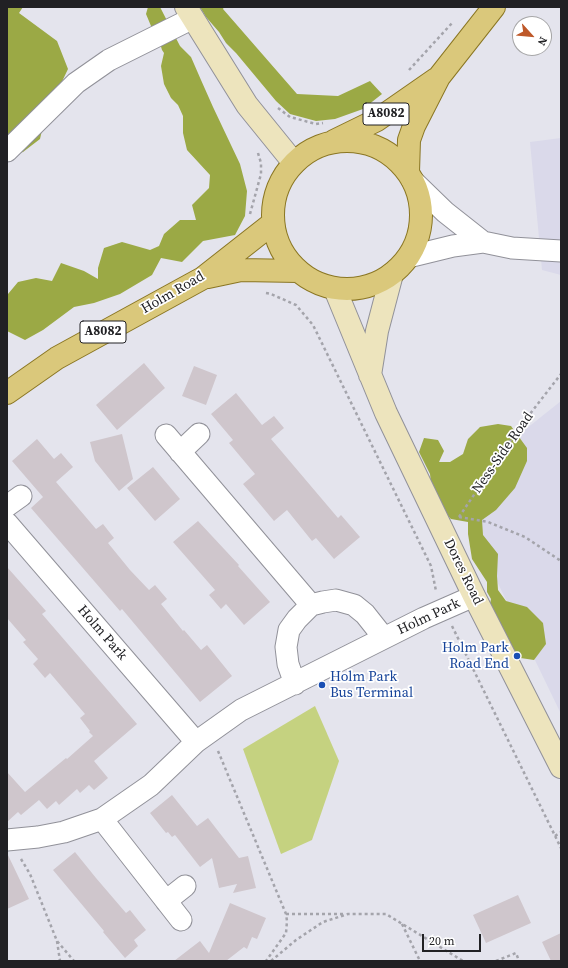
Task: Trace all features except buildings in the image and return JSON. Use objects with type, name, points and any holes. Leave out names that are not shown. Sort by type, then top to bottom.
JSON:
[{"type":"main road","name":"A8082","points":[[439,77],[377,120],[329,133],[294,163],[282,179],[274,198],[273,223],[277,241],[285,257],[298,272],[315,282],[335,289],[358,288],[375,284],[392,274],[408,257],[418,236],[421,221],[418,195],[410,176],[408,157],[411,133],[439,77],[494,7]]},
{"type":"main road","points":[[190,12],[247,105],[294,163]]},
{"type":"main road","name":"A8082","points":[[329,133],[350,141],[372,145],[392,156],[410,176]]},
{"type":"main road","name":"Holm Road","points":[[7,393],[57,358],[203,278],[273,223]]},
{"type":"main road","points":[[203,278],[241,270],[298,272]]},
{"type":"main road","points":[[370,374],[377,331],[392,274]]},
{"type":"main road","name":"Dores Road","points":[[335,289],[386,413],[449,520],[474,596],[561,767]]},
{"type":"street","points":[[7,151],[76,83],[109,60],[190,12]]},
{"type":"street","points":[[410,176],[445,212],[483,242]]},
{"type":"street","points":[[408,257],[453,246],[483,242],[512,248],[561,251]]},
{"type":"street","points":[[180,452],[200,434]]},
{"type":"street","points":[[166,435],[311,605],[297,619],[289,630],[286,647],[288,664],[295,684]]},
{"type":"street","name":"Holm Park","points":[[7,523],[196,742]]},
{"type":"street","name":"Holm Park","points":[[8,840],[38,837],[64,832],[102,819],[151,785],[196,742],[241,710],[270,694],[295,684],[384,638],[474,596]]},
{"type":"street","name":"Holm Park","points":[[311,605],[336,600],[354,605],[365,614],[384,638]]},
{"type":"street","points":[[102,819],[181,920]]},
{"type":"street","points":[[166,901],[185,886]]},
{"type":"path","points":[[409,71],[456,19]]},
{"type":"path","points":[[275,106],[290,117],[316,124],[329,133]]},
{"type":"path","points":[[249,218],[261,174],[261,163],[257,150]]},
{"type":"path","points":[[264,293],[271,294],[296,304],[313,325],[431,566],[437,592],[444,609],[561,848]]},
{"type":"path","name":"Ness-Side Road","points":[[449,520],[561,374]]},
{"type":"path","points":[[449,520],[488,522],[525,537],[561,561]]},
{"type":"path","points":[[196,742],[217,749],[286,914],[286,933],[266,961]]},
{"type":"path","points":[[555,836],[561,832]]},
{"type":"path","points":[[8,840],[30,874],[57,941],[60,961]]},
{"type":"path","points":[[286,914],[386,914],[463,961]]},
{"type":"path","points":[[271,961],[296,940],[323,922],[348,914]]},
{"type":"path","points":[[402,923],[420,961]]},
{"type":"path","points":[[57,941],[74,961]]},
{"type":"path","points":[[496,961],[516,953],[519,961]]},
{"type":"shaded area","points":[[561,138],[561,275],[542,270],[530,142]]},
{"type":"shaded area","points":[[561,401],[561,714],[452,488]]},
{"type":"green space","points":[[7,7],[23,7],[19,13],[57,41],[68,69],[45,117],[40,139],[23,152],[7,157]]},
{"type":"green space","points":[[148,7],[160,7],[180,46],[191,57],[240,164],[247,191],[245,216],[235,235],[203,241],[182,262],[161,258],[152,275],[120,294],[94,303],[74,307],[43,330],[25,340],[7,331],[8,294],[18,282],[36,278],[52,281],[61,263],[84,271],[98,279],[98,268],[104,248],[122,242],[150,250],[159,246],[164,234],[180,220],[196,220],[192,205],[209,188],[210,175],[187,150],[183,133],[183,116],[178,105],[171,98],[164,84],[161,66],[164,53],[156,30],[151,26],[146,14]]},
{"type":"green space","points":[[200,7],[224,7],[223,9],[297,94],[338,96],[370,81],[382,94],[363,109],[335,119],[316,121],[290,114],[276,101],[226,43]]},
{"type":"green space","points":[[498,424],[511,426],[527,448],[527,461],[515,488],[496,510],[482,520],[483,535],[498,554],[498,590],[506,601],[527,607],[543,623],[546,644],[534,660],[507,656],[490,604],[491,599],[487,592],[487,582],[472,559],[468,534],[468,522],[451,519],[441,509],[432,490],[430,474],[419,452],[424,438],[438,440],[444,451],[439,462],[450,462],[463,454],[468,439],[480,427]]},
{"type":"green space","points":[[315,706],[339,761],[312,840],[281,854],[243,749]]},
{"type":"place","name":"Holm Park Road End","points":[[517,656]]},
{"type":"place","name":"Holm Park Bus Terminal","points":[[322,685]]}]
